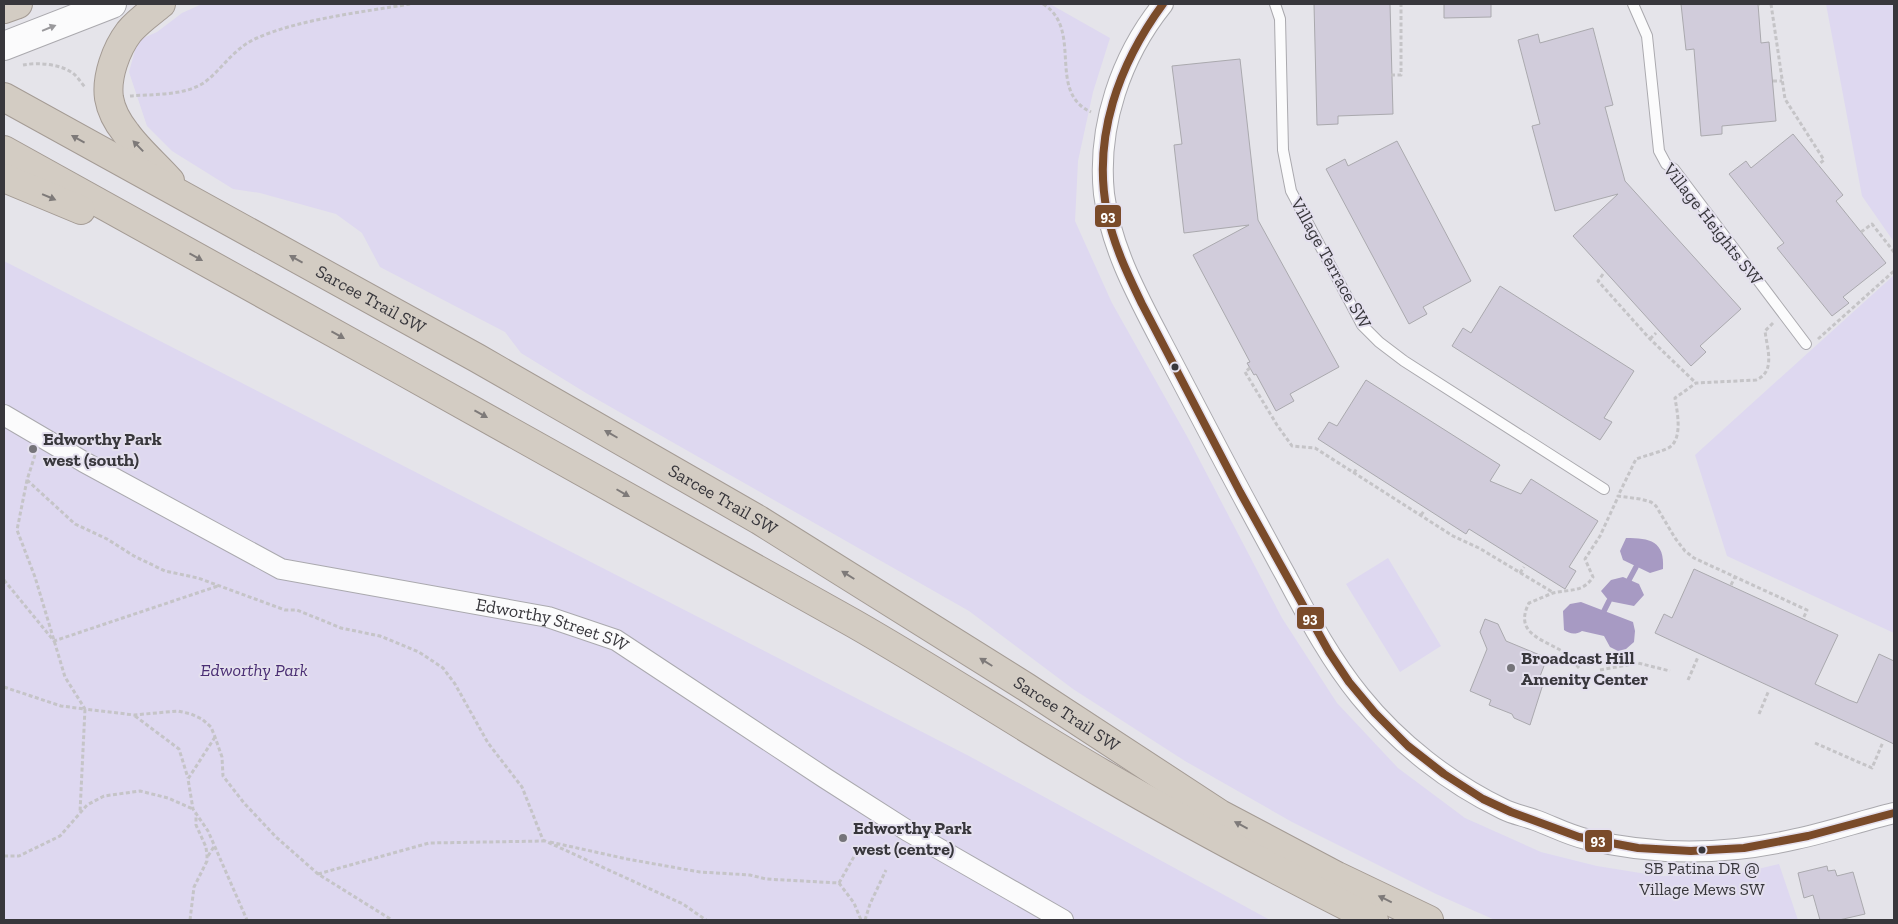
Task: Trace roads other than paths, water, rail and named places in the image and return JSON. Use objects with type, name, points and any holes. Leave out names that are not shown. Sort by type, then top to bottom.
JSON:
[{"type":"highway","points":[[4,9],[18,4]]},
{"type":"highway","points":[[161,4],[128,33],[120,47],[109,81],[109,98],[118,121],[126,134],[183,196]]},
{"type":"highway","name":"Sarcee Trail SW","points":[[4,97],[562,406],[759,520],[1026,687],[1220,814],[1337,876],[1429,920]]},
{"type":"highway","name":"Sarcee Trail SW","points":[[4,150],[602,481],[819,604],[1169,811],[1374,920]]},
{"type":"highway","points":[[4,178],[82,211],[153,233]]},
{"type":"main road","points":[[13,56],[112,4]]},
{"type":"street","points":[[1163,4],[1145,26],[1131,52],[1116,90],[1109,118],[1104,148],[1103,175],[1113,235],[1129,280],[1233,479],[1330,656],[1362,698],[1397,735],[1449,779],[1503,809],[1569,834],[1630,848],[1692,852],[1719,851],[1795,840],[1894,812]]},
{"type":"street","name":"Edworthy Street SW","points":[[4,415],[281,569],[548,617],[616,640],[908,831],[1063,920]]},
{"type":"lane","name":"Village Terrace SW","points":[[1275,4],[1280,19],[1283,150],[1292,191],[1362,326],[1404,361],[1604,488]]},
{"type":"lane","name":"Village Heights SW","points":[[1634,4],[1647,36],[1656,132],[1662,158],[1666,164],[1674,169],[1806,344]]},
{"type":"waterway","points":[[1629,580],[1636,567]]},
{"type":"waterway","points":[[1604,611],[1609,601]]},
{"type":"place","name":"Edworthy Park west (south)","points":[[33,449]]},
{"type":"place","name":"Broadcast Hill Amenity Center","points":[[1511,668]]},
{"type":"place","name":"Edworthy Park west (centre)","points":[[843,838]]},
{"type":"place","name":"SB Patina DR @ Village Mews SW","points":[[1702,850]]},
{"type":"park label","name":"Edworthy Park","points":[[254,670]]}]
